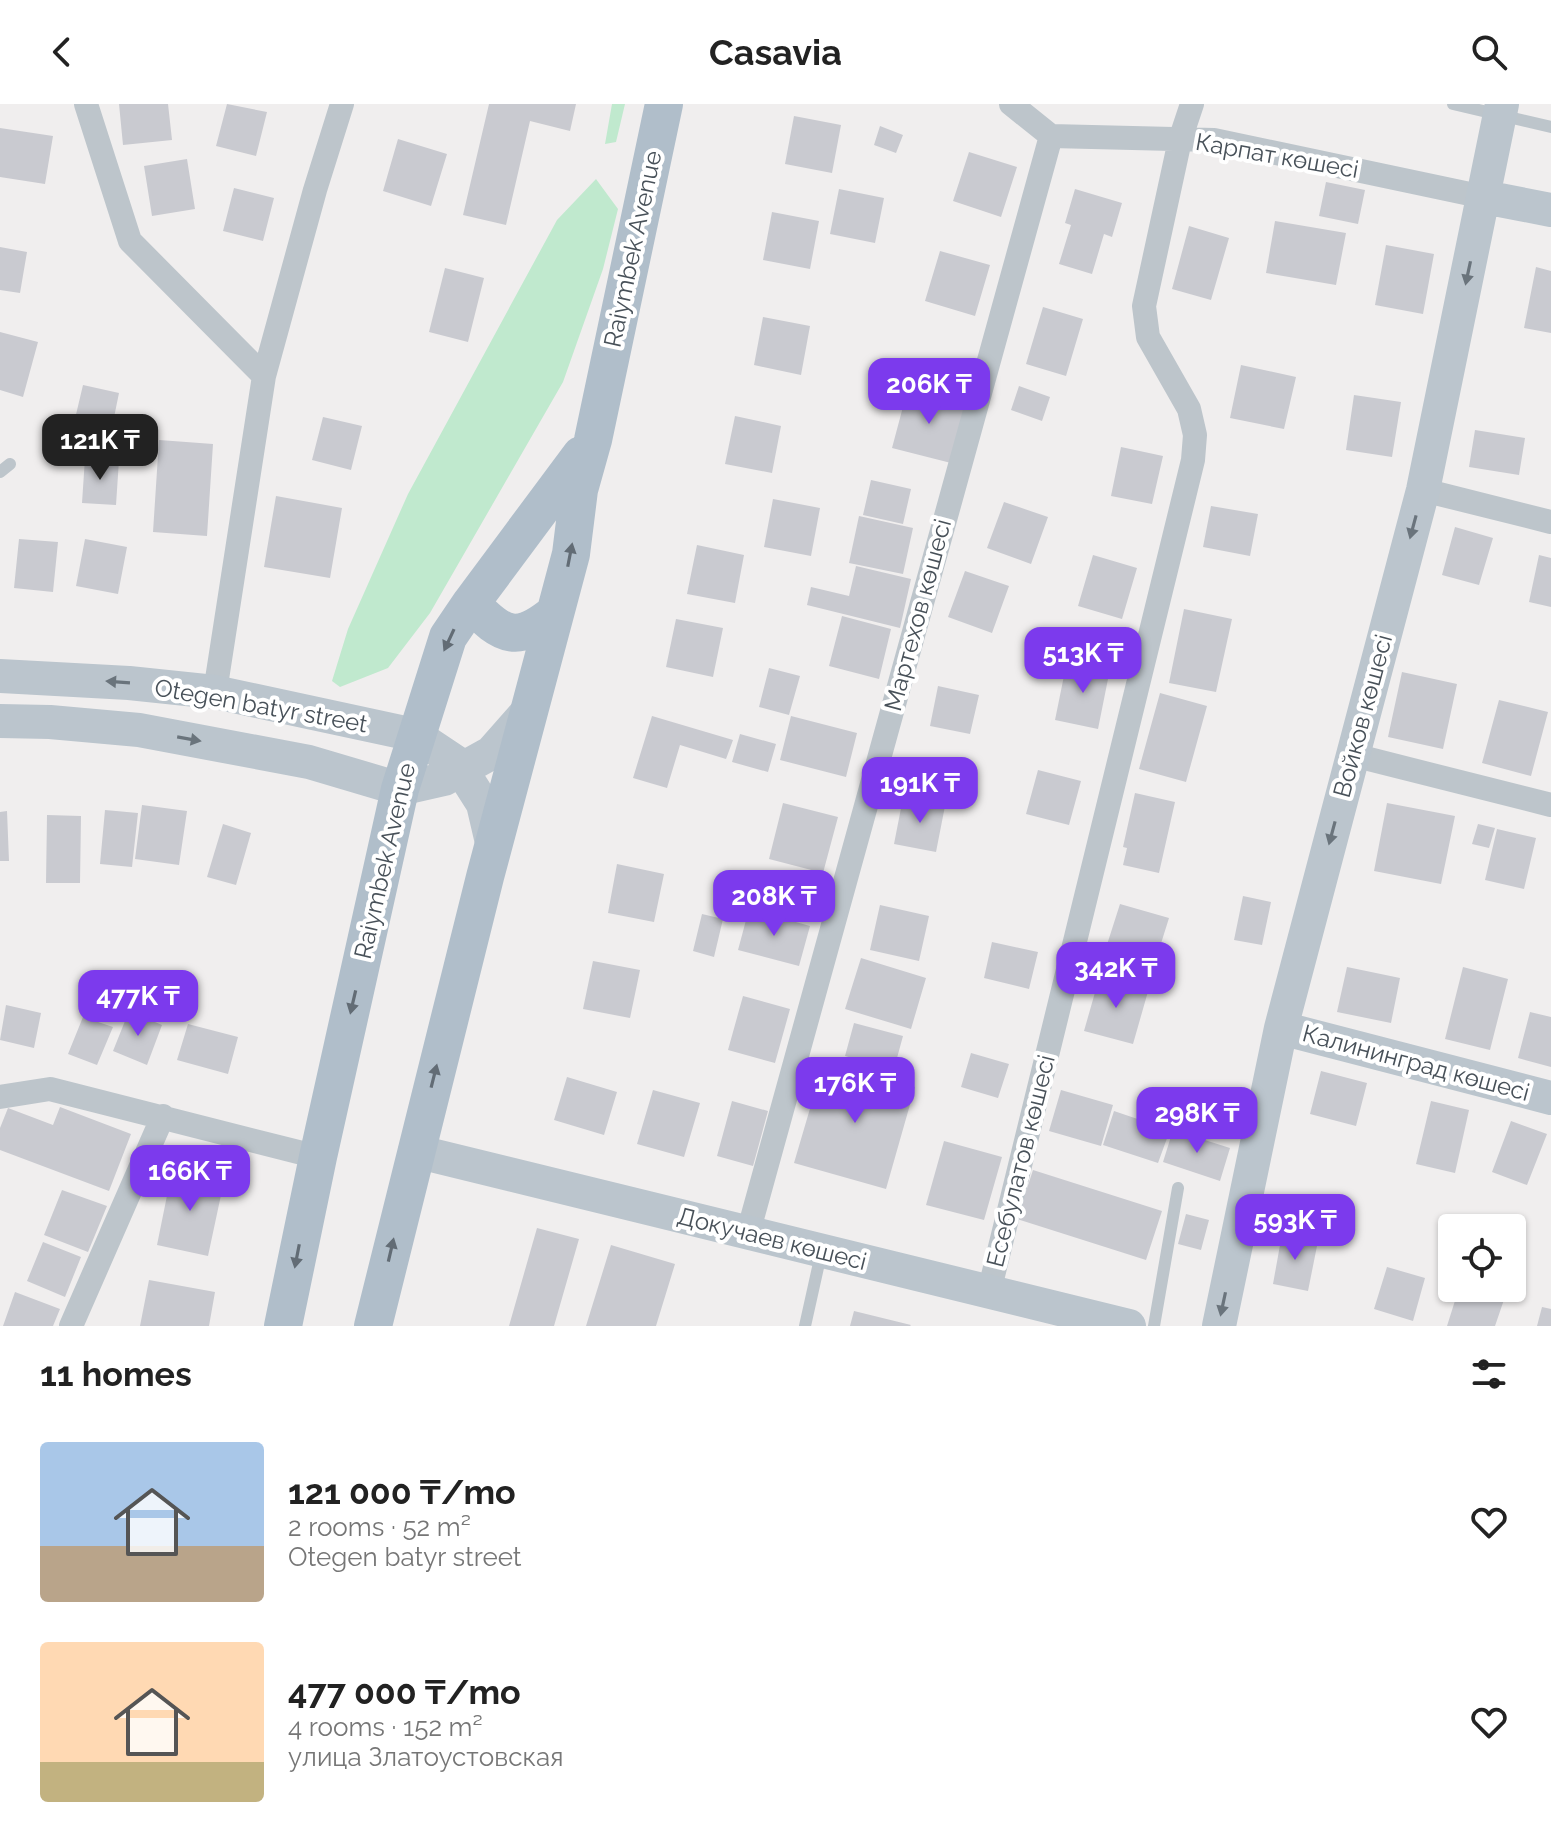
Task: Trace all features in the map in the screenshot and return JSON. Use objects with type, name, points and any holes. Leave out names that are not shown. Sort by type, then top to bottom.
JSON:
[{"type":"main road","name":"Raiymbek Avenue","points":[[373,1326],[415,1151],[571,554],[579,490],[593,440],[664,104]]},
{"type":"main road","name":"Raiymbek Avenue","points":[[283,1326],[400,789],[448,637],[593,440]]},
{"type":"main road","points":[[471,603],[484,618],[501,629],[518,634],[535,629],[555,613]]},
{"type":"street","points":[[86,104],[130,241],[264,376]]},
{"type":"street","points":[[215,692],[264,376],[342,104]]},
{"type":"street","points":[[1011,104],[1051,136]]},
{"type":"street","name":"Есебулатов көшесі","points":[[989,1292],[1193,460],[1195,435],[1189,409],[1148,337],[1144,306],[1180,140],[1192,104]]},
{"type":"street","name":"Войков көшесі","points":[[1219,1326],[1281,1028],[1423,490],[1501,109]]},
{"type":"street","name":"Карпат көшесі","points":[[1051,136],[1214,140],[1551,210]]},
{"type":"street","name":"Мартехов көшесі","points":[[748,1233],[1051,136]]},
{"type":"street","points":[[1423,490],[1551,522]]},
{"type":"street","name":"Otegen batyr street","points":[[0,676],[129,683],[215,692],[415,735],[457,763],[483,804],[493,847]]},
{"type":"street","name":"Otegen batyr street","points":[[0,721],[139,730],[309,762],[400,789],[444,779],[491,753],[529,710]]},
{"type":"street","points":[[1353,755],[1551,805]]},
{"type":"street","name":"Калининград көшесі","points":[[1281,1028],[1551,1098]]},
{"type":"street","points":[[0,1097],[50,1089],[318,1157]]},
{"type":"street","points":[[71,1326],[163,1116]]},
{"type":"street","name":"Докучаев көшесі","points":[[415,1151],[1129,1326]]},
{"type":"lane","points":[[1453,104],[1501,109],[1551,127]]},
{"type":"lane","points":[[1154,1326],[1178,1188]]},
{"type":"lane","points":[[805,1326],[822,1251]]},
{"type":"green space","points":[[612,104],[625,104],[616,142],[605,144]]},
{"type":"green space","points":[[596,179],[618,209],[603,269],[563,382],[430,613],[388,668],[340,687],[332,681],[348,629],[408,494],[557,220]]},
{"type":"building","points":[[119,104],[168,104],[172,140],[123,145]]},
{"type":"building","points":[[227,104],[267,112],[256,156],[216,146]]},
{"type":"building","points":[[489,104],[576,104],[570,131],[530,121],[506,225],[463,215]]},
{"type":"building","points":[[794,116],[841,125],[832,173],[785,164]]},
{"type":"building","points":[[880,126],[903,135],[896,153],[874,145]]},
{"type":"building","points":[[0,128],[53,136],[45,184],[0,177]]},
{"type":"building","points":[[398,139],[447,154],[431,206],[383,191]]},
{"type":"building","points":[[969,152],[1017,167],[1001,217],[953,201]]},
{"type":"building","points":[[187,159],[195,209],[152,216],[144,166]]},
{"type":"building","points":[[1326,182],[1365,190],[1358,224],[1319,216]]},
{"type":"building","points":[[234,188],[274,198],[263,241],[223,231]]},
{"type":"building","points":[[839,189],[884,198],[875,243],[830,234]]},
{"type":"building","points":[[1075,189],[1122,203],[1112,237],[1104,234],[1092,274],[1059,264],[1071,225],[1065,223]]},
{"type":"building","points":[[772,212],[819,221],[810,269],[763,260]]},
{"type":"building","points":[[1275,221],[1346,233],[1336,285],[1266,273]]},
{"type":"building","points":[[1189,226],[1229,238],[1211,300],[1172,289]]},
{"type":"building","points":[[1386,245],[1434,254],[1423,314],[1375,305]]},
{"type":"building","points":[[0,247],[27,252],[20,293],[0,290]]},
{"type":"building","points":[[940,251],[990,265],[975,316],[925,301]]},
{"type":"building","points":[[1536,267],[1551,271],[1551,333],[1524,328]]},
{"type":"building","points":[[445,268],[484,278],[468,342],[429,332]]},
{"type":"building","points":[[1043,307],[1083,319],[1066,376],[1026,364]]},
{"type":"building","points":[[763,317],[810,326],[801,375],[754,365]]},
{"type":"building","points":[[0,332],[38,342],[23,397],[0,390]]},
{"type":"building","points":[[1241,365],[1296,377],[1284,429],[1230,418]]},
{"type":"building","points":[[83,385],[119,393],[111,432],[74,423]]},
{"type":"building","points":[[1019,386],[1050,397],[1042,421],[1011,410]]},
{"type":"building","points":[[908,388],[966,403],[951,463],[892,448]]},
{"type":"building","points":[[1354,395],[1401,402],[1392,457],[1346,450]]},
{"type":"building","points":[[735,416],[781,426],[772,473],[725,464]]},
{"type":"building","points":[[323,417],[362,426],[351,470],[312,460]]},
{"type":"building","points":[[1475,430],[1525,438],[1519,475],[1469,467]]},
{"type":"building","points":[[159,440],[213,444],[207,536],[153,532]]},
{"type":"building","points":[[1121,447],[1163,456],[1152,504],[1111,496]]},
{"type":"building","points":[[85,458],[119,460],[116,505],[82,503]]},
{"type":"building","points":[[871,480],[911,489],[903,524],[863,515]]},
{"type":"building","points":[[276,496],[342,508],[330,578],[264,567]]},
{"type":"building","points":[[773,499],[820,508],[811,556],[764,547]]},
{"type":"building","points":[[1004,502],[1048,517],[1031,564],[987,548]]},
{"type":"building","points":[[1211,506],[1258,514],[1250,556],[1203,547]]},
{"type":"building","points":[[859,516],[913,528],[903,574],[849,563]]},
{"type":"building","points":[[1455,527],[1493,538],[1479,585],[1442,575]]},
{"type":"building","points":[[19,539],[58,542],[53,592],[14,588]]},
{"type":"building","points":[[85,539],[127,547],[118,594],[76,586]]},
{"type":"building","points":[[697,545],[744,555],[735,603],[687,594]]},
{"type":"building","points":[[1093,555],[1137,568],[1122,619],[1078,606]]},
{"type":"building","points":[[1539,555],[1551,558],[1551,607],[1529,602]]},
{"type":"building","points":[[856,566],[911,579],[900,628],[807,605],[811,587],[849,596]]},
{"type":"building","points":[[965,571],[1009,586],[992,633],[948,617]]},
{"type":"building","points":[[1184,609],[1232,619],[1216,692],[1169,683]]},
{"type":"building","points":[[842,616],[891,629],[879,679],[829,666]]},
{"type":"building","points":[[676,619],[723,628],[713,677],[666,667]]},
{"type":"building","points":[[1067,661],[1110,669],[1098,729],[1055,720]]},
{"type":"building","points":[[769,668],[800,676],[789,715],[759,707]]},
{"type":"building","points":[[1402,672],[1457,684],[1443,749],[1388,737]]},
{"type":"building","points":[[938,686],[979,695],[970,734],[930,726]]},
{"type":"building","points":[[1160,693],[1207,706],[1186,782],[1139,769]]},
{"type":"building","points":[[1499,700],[1548,712],[1531,776],[1482,763]]},
{"type":"building","points":[[652,716],[733,740],[726,759],[680,745],[667,788],[633,778]]},
{"type":"building","points":[[791,716],[857,733],[846,777],[780,760]]},
{"type":"building","points":[[740,734],[776,744],[768,772],[732,762]]},
{"type":"building","points":[[1038,770],[1081,781],[1069,825],[1026,814]]},
{"type":"building","points":[[1135,793],[1175,802],[1159,873],[1123,865],[1127,848],[1123,847]]},
{"type":"building","points":[[903,798],[945,806],[936,852],[894,844]]},
{"type":"building","points":[[783,803],[838,817],[823,873],[769,859]]},
{"type":"building","points":[[1387,803],[1455,816],[1441,884],[1374,871]]},
{"type":"building","points":[[142,805],[187,811],[179,865],[135,859]]},
{"type":"building","points":[[105,810],[138,813],[132,867],[100,864]]},
{"type":"building","points":[[7,811],[9,861],[0,861],[0,812]]},
{"type":"building","points":[[47,815],[81,816],[80,883],[46,883]]},
{"type":"building","points":[[223,824],[251,833],[236,885],[207,877]]},
{"type":"building","points":[[1478,824],[1495,828],[1489,848],[1472,844]]},
{"type":"building","points":[[1497,829],[1536,838],[1524,889],[1485,880]]},
{"type":"building","points":[[617,864],[664,874],[654,922],[608,913]]},
{"type":"building","points":[[1243,896],[1271,902],[1262,945],[1234,940]]},
{"type":"building","points":[[1120,904],[1169,918],[1153,969],[1104,954]]},
{"type":"building","points":[[880,905],[929,916],[919,961],[870,950]]},
{"type":"building","points":[[749,909],[810,926],[799,966],[738,950]]},
{"type":"building","points":[[702,914],[723,919],[714,957],[693,951]]},
{"type":"building","points":[[992,942],[1038,952],[1029,989],[984,978]]},
{"type":"building","points":[[861,958],[926,978],[911,1029],[845,1009]]},
{"type":"building","points":[[593,961],[640,970],[630,1018],[583,1009]]},
{"type":"building","points":[[1347,967],[1400,978],[1391,1023],[1337,1012]]},
{"type":"building","points":[[1463,967],[1508,979],[1490,1050],[1445,1039]]},
{"type":"building","points":[[1100,975],[1149,988],[1133,1044],[1084,1031]]},
{"type":"building","points":[[743,996],[790,1009],[775,1063],[728,1050]]},
{"type":"building","points":[[6,1005],[41,1013],[34,1048],[0,1040]]},
{"type":"building","points":[[129,1011],[162,1025],[147,1065],[113,1051]]},
{"type":"building","points":[[1530,1012],[1551,1017],[1551,1067],[1518,1058]]},
{"type":"building","points":[[83,1017],[113,1027],[97,1065],[68,1054]]},
{"type":"building","points":[[854,1023],[903,1036],[894,1069],[845,1056]]},
{"type":"building","points":[[188,1024],[238,1037],[228,1074],[177,1060]]},
{"type":"building","points":[[971,1053],[1009,1064],[998,1098],[961,1087]]},
{"type":"building","points":[[824,1061],[915,1087],[886,1189],[794,1163]]},
{"type":"building","points":[[1321,1071],[1367,1083],[1356,1126],[1310,1114]]},
{"type":"building","points":[[567,1077],[617,1092],[604,1135],[554,1120]]},
{"type":"building","points":[[653,1090],[700,1103],[684,1157],[637,1144]]},
{"type":"building","points":[[1061,1090],[1113,1105],[1101,1146],[1049,1131]]},
{"type":"building","points":[[732,1101],[768,1111],[753,1166],[717,1156]]},
{"type":"building","points":[[1431,1101],[1469,1110],[1455,1173],[1416,1164]]},
{"type":"building","points":[[60,1107],[131,1134],[109,1191],[0,1150],[0,1128],[8,1108],[53,1125]]},
{"type":"building","points":[[1114,1111],[1170,1130],[1158,1163],[1103,1145]]},
{"type":"building","points":[[1511,1121],[1547,1134],[1527,1185],[1492,1172]]},
{"type":"building","points":[[1173,1130],[1230,1148],[1220,1181],[1163,1162]]},
{"type":"building","points":[[944,1141],[1002,1157],[984,1220],[926,1205]]},
{"type":"building","points":[[1033,1170],[1162,1211],[1146,1260],[1017,1219]]},
{"type":"building","points":[[172,1171],[224,1181],[208,1256],[157,1245]]},
{"type":"building","points":[[62,1190],[107,1206],[88,1252],[44,1235]]},
{"type":"building","points":[[1186,1214],[1209,1220],[1201,1250],[1178,1244]]},
{"type":"building","points":[[537,1228],[579,1239],[554,1326],[509,1326]]},
{"type":"building","points":[[1282,1234],[1318,1241],[1308,1291],[1273,1284]]},
{"type":"building","points":[[43,1242],[81,1257],[65,1297],[27,1281]]},
{"type":"building","points":[[611,1245],[675,1264],[656,1326],[586,1326]]},
{"type":"building","points":[[1387,1267],[1425,1278],[1413,1321],[1374,1309]]},
{"type":"building","points":[[149,1280],[215,1292],[209,1326],[140,1326]]},
{"type":"building","points":[[15,1292],[60,1309],[53,1326],[3,1326]]},
{"type":"building","points":[[1455,1302],[1503,1302],[1495,1326],[1447,1326]]},
{"type":"building","points":[[1542,1307],[1551,1309],[1551,1326],[1537,1326]]},
{"type":"building","points":[[854,1311],[911,1325],[850,1326]]}]
